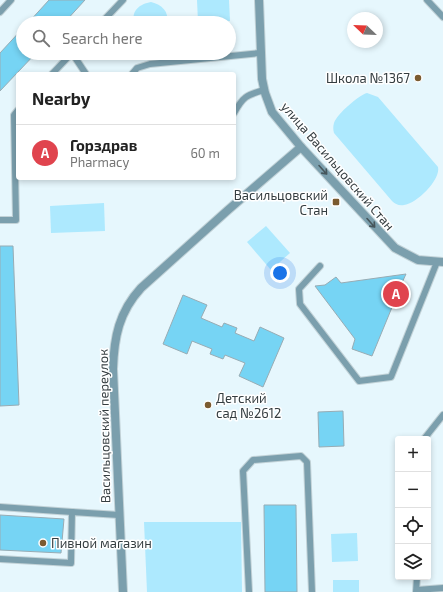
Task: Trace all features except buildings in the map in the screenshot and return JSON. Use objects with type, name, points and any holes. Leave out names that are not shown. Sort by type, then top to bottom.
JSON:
[{"type":"street","name":"улица Васильцовский Стан","points":[[259,0],[260,53],[264,90],[272,112],[302,147],[395,248],[418,260],[440,262]]},
{"type":"street","name":"Васильцовский переулок","points":[[123,592],[118,515],[113,363],[115,340],[126,308],[141,288],[228,210],[302,147]]},
{"type":"lane","points":[[0,12],[11,0]]},
{"type":"lane","points":[[108,16],[123,0]]},
{"type":"lane","points":[[427,0],[443,17]]},
{"type":"lane","points":[[236,55],[260,53]]},
{"type":"lane","points":[[54,72],[65,60]]},
{"type":"lane","points":[[77,60],[85,72]]},
{"type":"lane","points":[[134,72],[137,68],[150,64],[190,60]]},
{"type":"lane","points":[[236,110],[243,98],[248,94],[264,90]]},
{"type":"lane","points":[[0,220],[16,220],[14,115],[16,112]]},
{"type":"lane","points":[[320,266],[299,289],[300,304],[360,381],[391,377],[440,262]]},
{"type":"lane","points":[[426,436],[443,415]]},
{"type":"lane","points":[[249,592],[243,471],[253,460],[301,456],[307,462],[312,592]]},
{"type":"lane","points":[[0,507],[118,515]]},
{"type":"lane","points":[[0,559],[72,563],[72,512]]},
{"type":"lane","points":[[417,580],[417,591],[443,588]]},
{"type":"shaded area","points":[[197,0],[229,0],[230,16],[198,16]]},
{"type":"shaded area","points":[[151,2],[158,5],[164,9],[167,16],[134,16],[137,8],[143,4]]},
{"type":"shaded area","points":[[367,93],[378,97],[438,167],[436,178],[432,184],[421,196],[409,204],[400,205],[392,201],[334,133],[334,123],[339,115],[354,101],[363,94]]},
{"type":"shaded area","points":[[104,203],[105,231],[51,233],[50,206]]},
{"type":"shaded area","points":[[266,226],[290,253],[271,270],[247,242]]},
{"type":"shaded area","points":[[144,522],[241,522],[242,592],[147,592]]},
{"type":"shaded area","points":[[357,533],[358,561],[332,562],[331,534]]},
{"type":"shaded area","points":[[333,580],[359,580],[359,592],[333,592]]},
{"type":"place","name":"Школа №1367","points":[[418,78]]},
{"type":"place","name":"Васильцовский Стан","points":[[336,202]]},
{"type":"place","name":"Горздрав","points":[[396,294]]},
{"type":"place","name":"Детский сад №2612","points":[[208,405]]},
{"type":"place","name":"Пивной магазин","points":[[43,543]]}]
